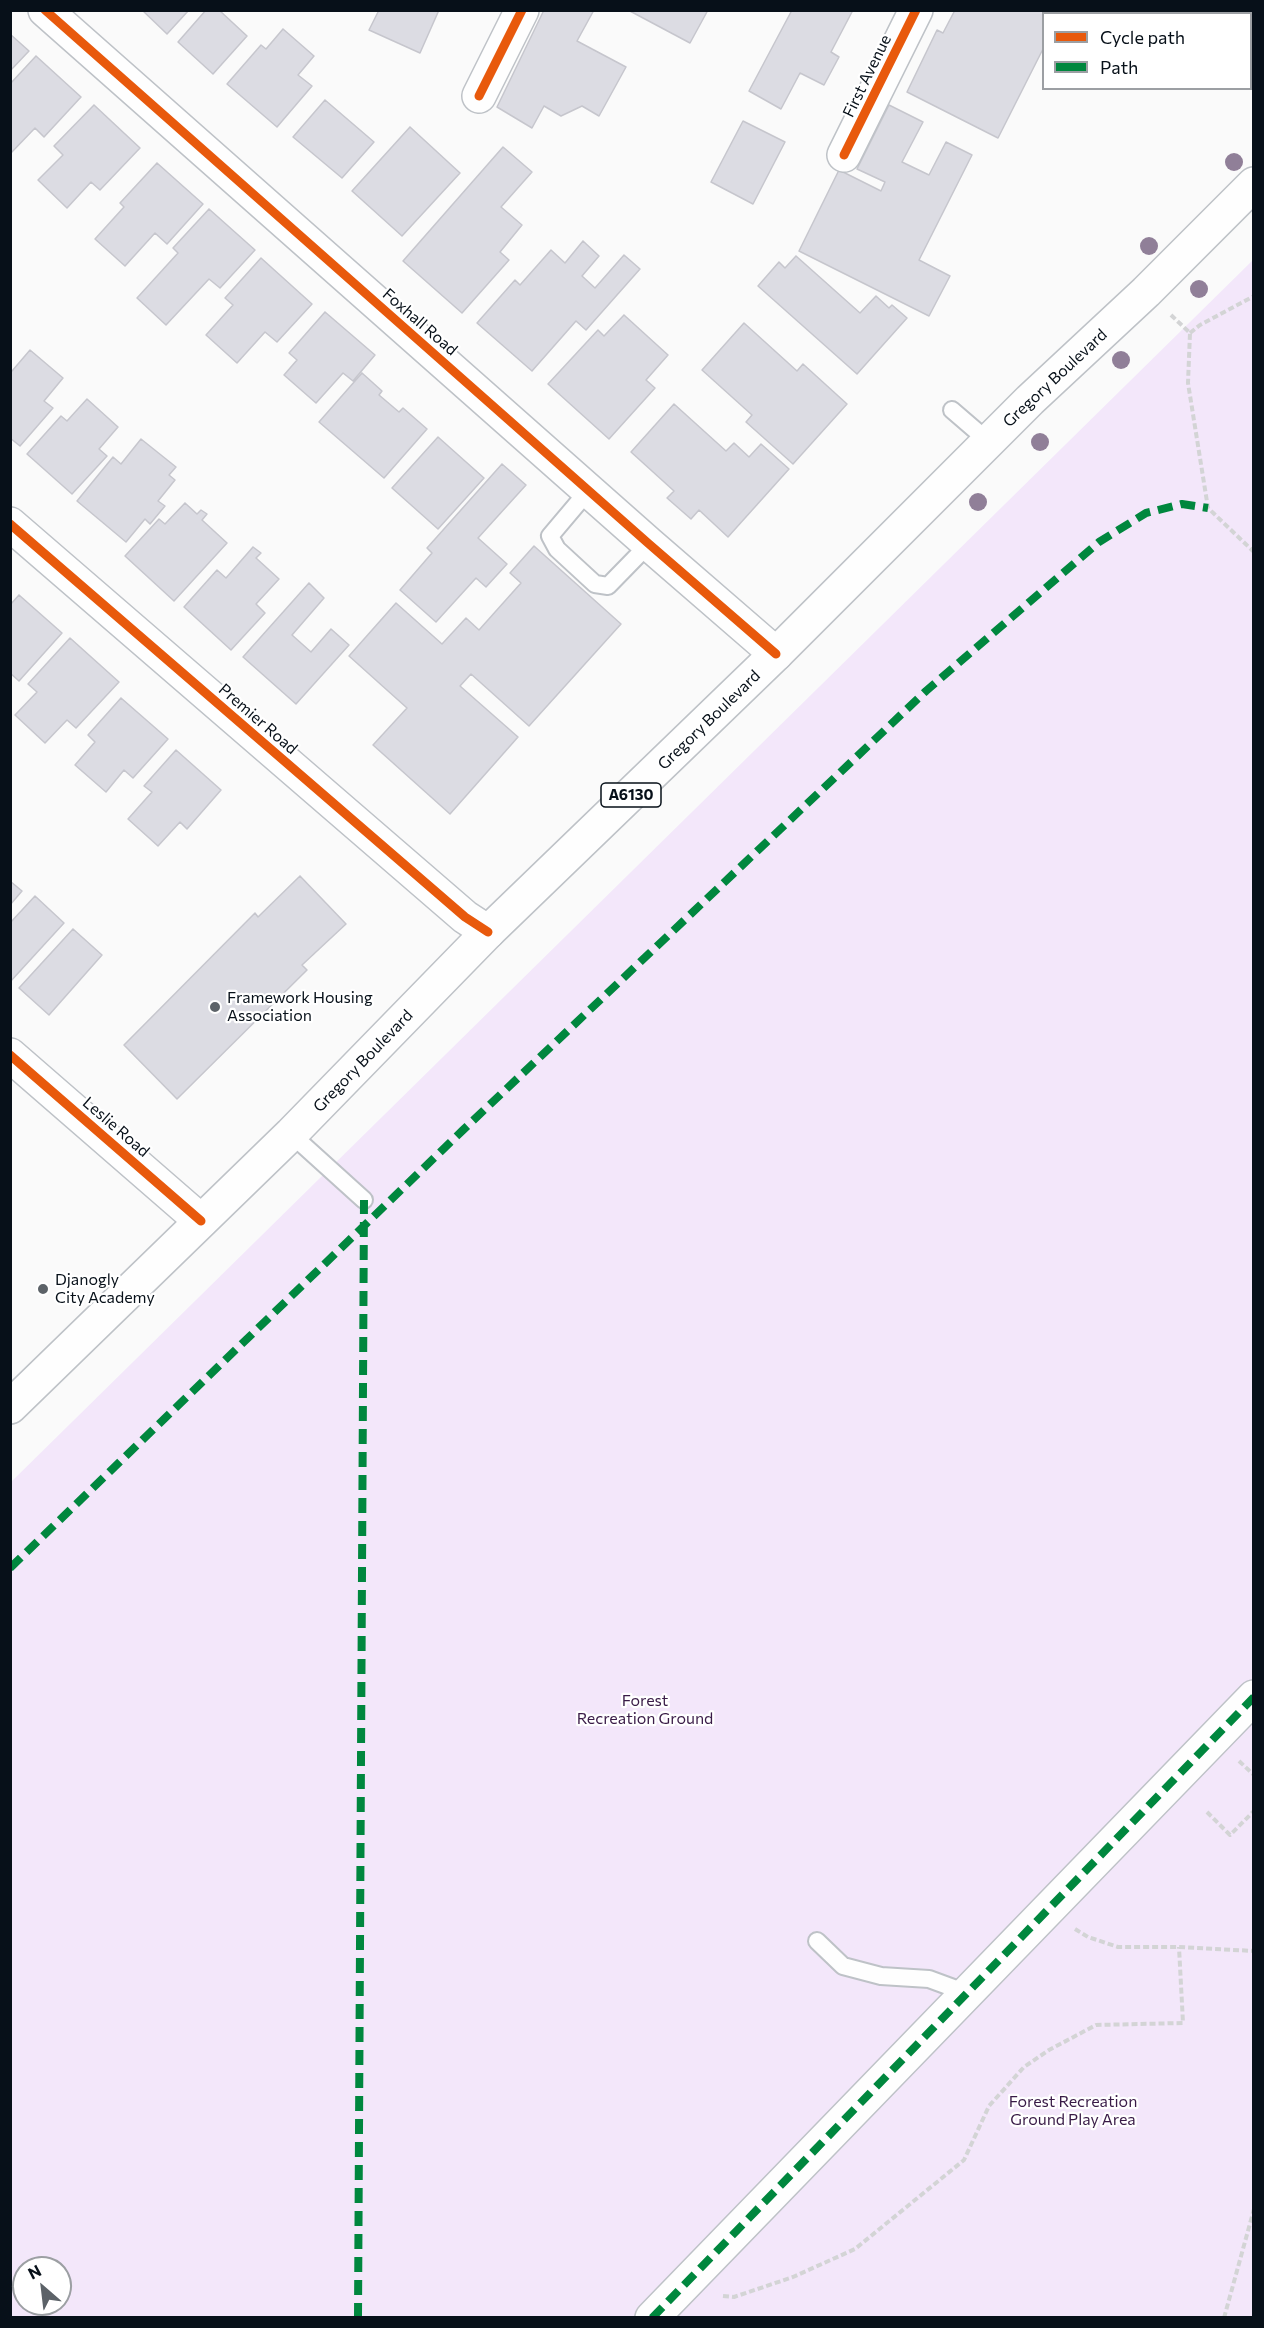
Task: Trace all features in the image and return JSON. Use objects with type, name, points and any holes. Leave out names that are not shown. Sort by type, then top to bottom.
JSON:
[{"type":"street","name":"Foxhall Road","points":[[45,10],[588,491],[776,654]]},
{"type":"street","points":[[479,96],[522,10]]},
{"type":"street","name":"First Avenue","points":[[844,155],[916,10]]},
{"type":"street","name":"Gregory Boulevard","points":[[10,1407],[291,1134],[488,933],[776,654],[988,441],[1146,292],[1254,184]]},
{"type":"street","name":"Premier Road","points":[[10,524],[465,917],[488,933]]},
{"type":"street","name":"Leslie Road","points":[[10,1055],[201,1221]]},
{"type":"street","points":[[652,2318],[1254,1697]]},
{"type":"lane","points":[[952,410],[988,441]]},
{"type":"lane","points":[[588,491],[550,536],[557,549],[595,584],[608,586],[649,544]]},
{"type":"lane","points":[[291,1134],[363,1200]]},
{"type":"lane","points":[[817,1941],[843,1966],[881,1976],[929,1979],[967,1993]]},
{"type":"path","points":[[1254,296],[1200,325],[1190,333],[1188,383],[1208,507],[1254,552]]},
{"type":"path","points":[[1207,1812],[1230,1835],[1254,1811]]},
{"type":"path","points":[[1045,1912],[1088,1937],[1118,1947],[1254,1951]]},
{"type":"path","points":[[678,2290],[734,2297],[793,2277],[855,2249],[964,2160],[989,2106],[1024,2067],[1096,2025],[1183,2023],[1179,1947]]},
{"type":"path","points":[[1224,2318],[1254,2209]]},
{"type":"green space","name":"Forest Recreation Ground","points":[[1253,260],[1253,2317],[11,2318],[11,1482]]},
{"type":"building","points":[[142,10],[189,10],[167,34]]},
{"type":"building","points":[[206,10],[219,10],[247,36],[213,74],[178,42]]},
{"type":"building","points":[[379,10],[439,10],[420,53],[369,30]]},
{"type":"building","points":[[544,10],[594,10],[577,41],[626,67],[599,116],[582,106],[561,116],[544,106],[532,128],[497,107]]},
{"type":"building","points":[[628,10],[708,10],[690,43]]},
{"type":"building","points":[[792,10],[853,10],[831,52],[839,57],[824,85],[800,73],[781,109],[749,91]]},
{"type":"building","points":[[955,10],[1062,10],[1061,12],[1042,12],[1042,51],[998,138],[907,92],[937,30],[943,33]]},
{"type":"building","points":[[283,29],[314,56],[298,75],[312,86],[277,127],[227,84],[261,45],[266,49]]},
{"type":"building","points":[[10,34],[29,51],[10,71]]},
{"type":"building","points":[[36,56],[81,97],[44,137],[35,128],[10,154],[10,84]]},
{"type":"building","points":[[325,100],[374,142],[342,178],[293,137]]},
{"type":"building","points":[[94,105],[140,148],[100,190],[91,182],[67,208],[38,180],[63,155],[54,146]]},
{"type":"building","points":[[889,105],[923,122],[902,162],[929,175],[946,142],[972,155],[919,260],[950,276],[929,316],[799,251],[839,170],[881,191],[885,182],[857,169]]},
{"type":"building","points":[[743,121],[785,142],[753,204],[711,182]]},
{"type":"building","points":[[410,127],[460,173],[402,236],[352,191]]},
{"type":"building","points":[[503,147],[532,172],[501,207],[522,225],[500,252],[509,260],[462,313],[403,261]]},
{"type":"building","points":[[157,163],[203,204],[167,244],[155,233],[125,266],[95,239],[124,207],[120,203]]},
{"type":"building","points":[[209,209],[255,250],[220,288],[209,279],[166,325],[137,298],[178,253],[173,248]]},
{"type":"building","points":[[583,241],[599,256],[582,276],[595,288],[624,255],[640,269],[586,330],[576,321],[532,371],[477,323],[515,280],[520,285],[551,250],[565,263]]},
{"type":"building","points":[[796,256],[860,313],[876,296],[889,308],[892,305],[907,318],[857,374],[758,286],[779,262],[785,268]]},
{"type":"building","points":[[261,258],[312,304],[277,342],[265,332],[237,363],[206,335],[233,305],[225,298]]},
{"type":"building","points":[[325,312],[375,355],[353,381],[343,373],[316,403],[284,375],[297,360],[289,353]]},
{"type":"building","points":[[624,315],[668,355],[646,380],[655,388],[609,439],[548,384],[598,330],[604,336]]},
{"type":"building","points":[[744,323],[797,371],[803,364],[847,404],[793,464],[746,422],[752,415],[702,370]]},
{"type":"building","points":[[30,350],[63,378],[44,401],[53,408],[20,446],[10,438],[10,370],[12,371]]},
{"type":"building","points":[[362,373],[382,391],[379,395],[399,412],[403,408],[427,429],[384,478],[319,422]]},
{"type":"building","points":[[87,399],[118,427],[99,449],[107,456],[72,494],[27,454],[61,416],[67,421]]},
{"type":"building","points":[[674,404],[726,451],[734,443],[749,457],[761,444],[789,469],[728,537],[699,510],[691,519],[667,498],[674,491],[631,452]]},
{"type":"building","points":[[438,437],[484,478],[438,529],[392,488]]},
{"type":"building","points":[[141,439],[176,467],[169,475],[175,480],[158,501],[165,506],[150,524],[145,519],[126,542],[77,501],[113,457],[121,464]]},
{"type":"building","points":[[502,464],[526,485],[478,538],[507,564],[486,587],[476,578],[436,622],[400,590],[432,553],[427,548]]},
{"type":"building","points":[[185,503],[197,514],[201,510],[207,514],[202,520],[227,543],[174,601],[125,556],[159,519],[165,524]]},
{"type":"building","points":[[534,546],[621,624],[529,726],[471,674],[460,686],[518,737],[450,814],[373,745],[407,708],[349,656],[396,603],[442,644],[466,618],[479,630],[521,583],[510,573]]},
{"type":"building","points":[[253,547],[261,553],[256,558],[279,579],[256,604],[265,613],[231,650],[184,607],[217,570],[226,578]]},
{"type":"building","points":[[309,583],[324,598],[292,635],[311,652],[331,629],[349,645],[296,704],[243,657]]},
{"type":"building","points":[[19,595],[62,633],[19,681],[10,673],[10,605]]},
{"type":"building","points":[[70,638],[119,682],[76,728],[67,720],[45,743],[15,715],[37,692],[28,684]]},
{"type":"building","points":[[121,698],[168,739],[133,778],[124,770],[106,792],[75,765],[95,742],[88,735]]},
{"type":"building","points":[[176,750],[221,790],[187,829],[180,822],[158,846],[128,819],[152,792],[144,786]]},
{"type":"building","name":"Framework Housing Association","points":[[300,876],[346,924],[302,965],[307,970],[177,1099],[124,1045],[255,913],[258,917]]},
{"type":"building","points":[[10,881],[22,891],[10,905]]},
{"type":"building","points":[[35,896],[64,923],[10,982],[10,923]]},
{"type":"building","points":[[73,929],[102,955],[49,1015],[19,988]]},
{"type":"marked path","points":[[10,1568],[462,1131],[926,691],[1099,542],[1146,513],[1182,504],[1208,508]]},
{"type":"marked path","points":[[358,2318],[364,1200]]},
{"type":"marked path","points":[[652,2318],[1254,1697]]},
{"type":"cycle path","points":[[45,10],[776,654]]},
{"type":"cycle path","points":[[479,96],[522,10]]},
{"type":"cycle path","points":[[844,155],[916,10]]},
{"type":"cycle path","points":[[10,524],[465,917],[488,932]]},
{"type":"cycle path","points":[[10,1055],[201,1221]]},
{"type":"place","name":"Framework Housing Association","points":[[215,1007]]},
{"type":"place","name":"Djanogly City Academy","points":[[43,1289]]},
{"type":"park label","name":"Forest Recreation Ground Play Area","points":[[1073,2111]]}]
